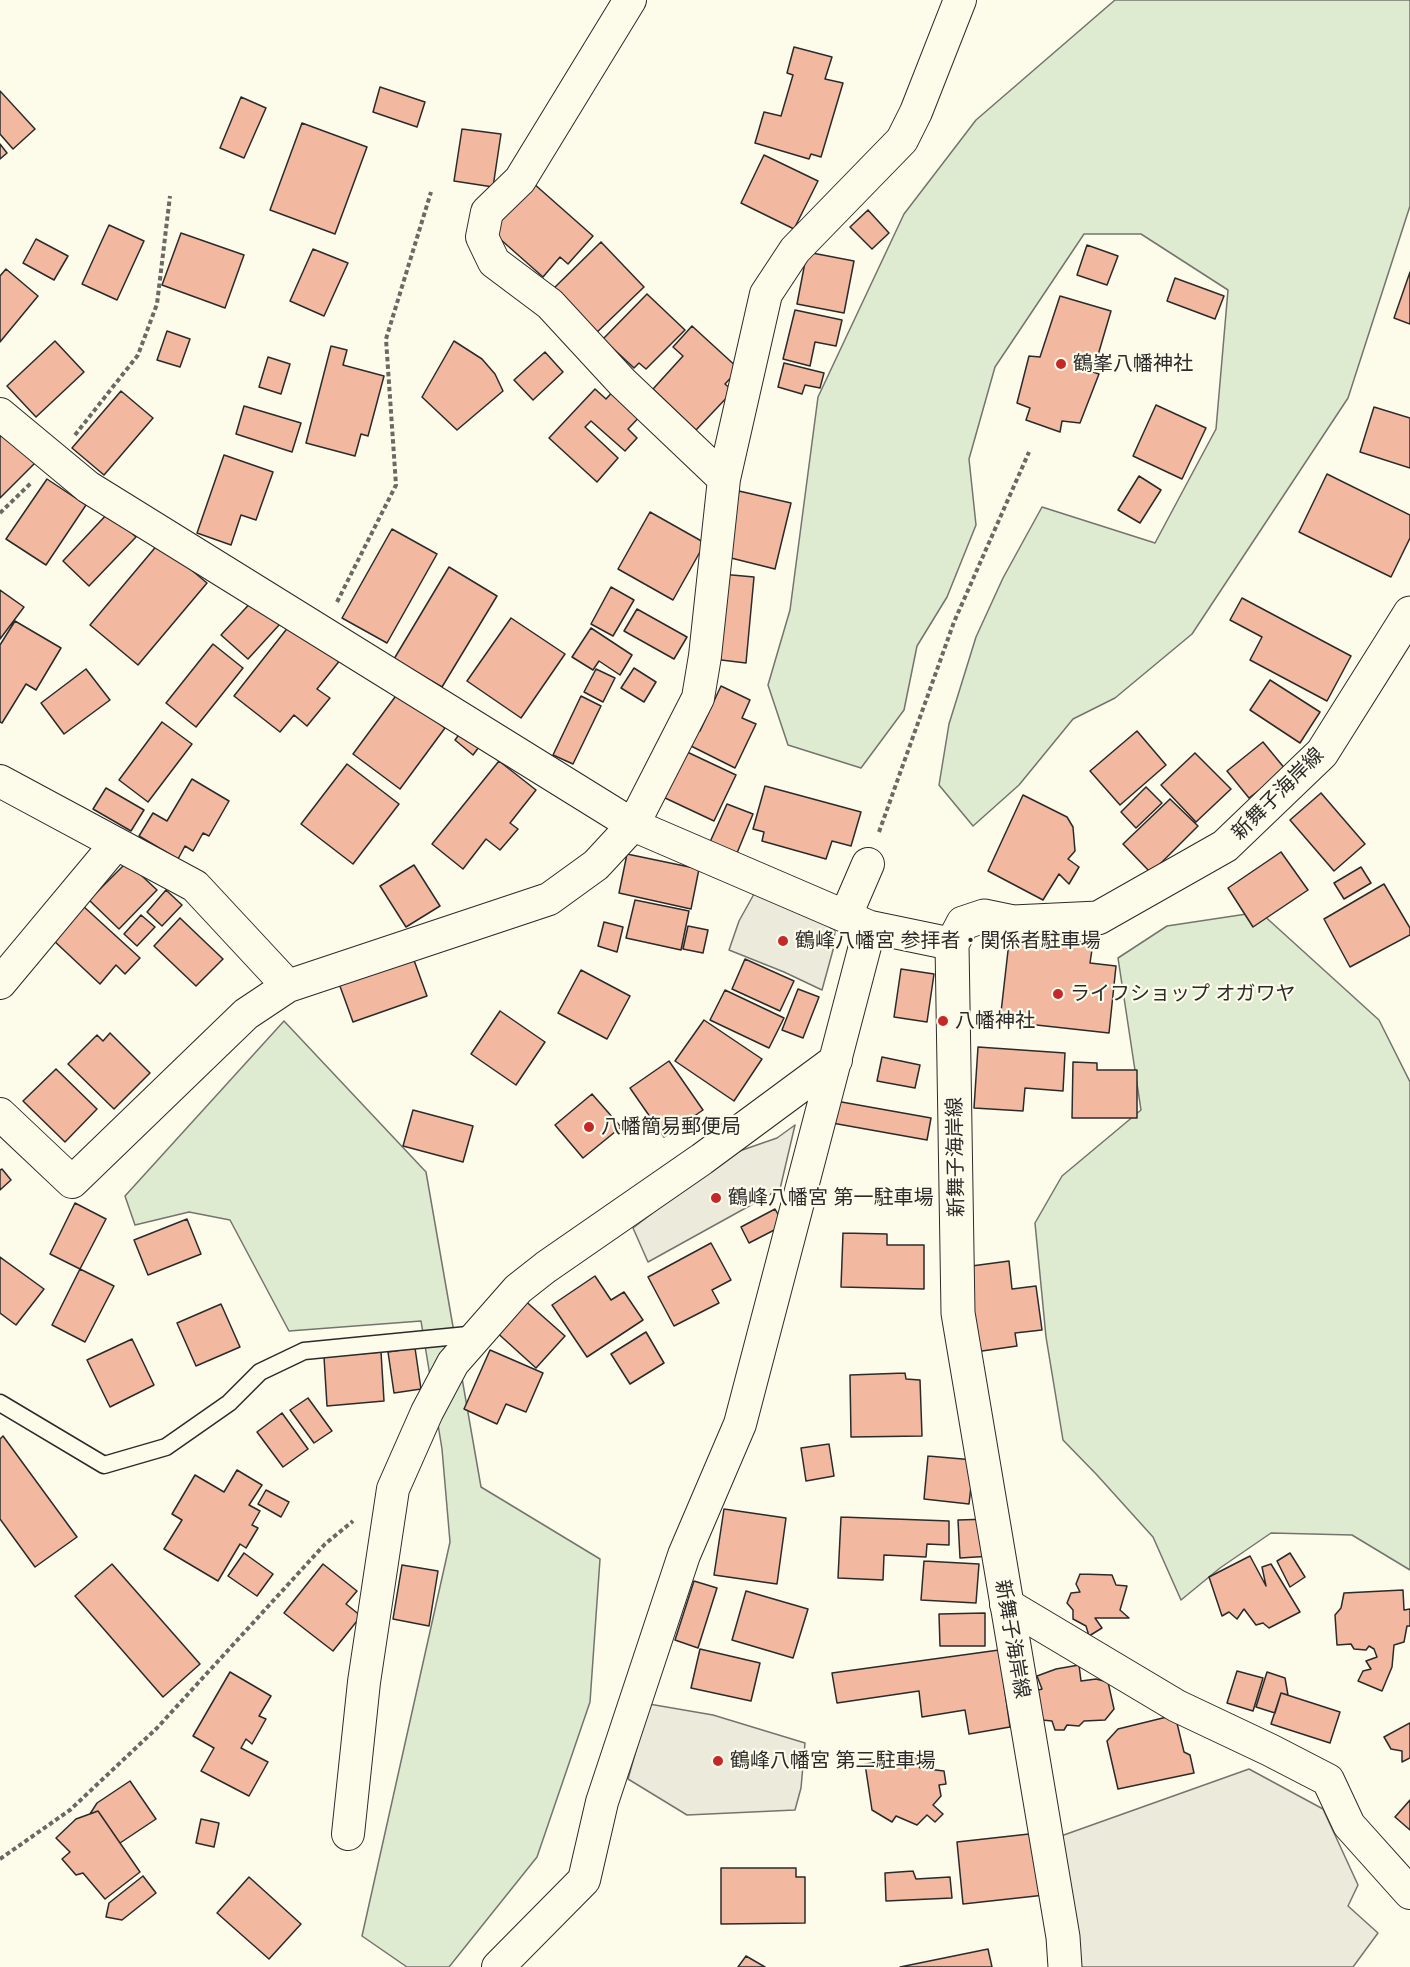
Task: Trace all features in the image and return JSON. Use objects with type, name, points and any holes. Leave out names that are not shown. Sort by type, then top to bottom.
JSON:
[{"type":"main road","name":"新舞子海岸線","points":[[1065,1967],[1063,1937],[958,1313],[952,944],[963,923],[984,916],[1013,922],[1098,918],[1225,846],[1322,753],[1410,613]]},
{"type":"street","points":[[630,0],[520,180],[487,212],[482,237],[494,262],[550,304],[622,382],[724,479]]},
{"type":"street","points":[[0,1114],[72,1182],[246,1014],[288,986],[549,900],[596,865],[633,825],[698,698],[705,656],[724,479],[766,294],[795,250],[902,140],[916,112],[960,0]]},
{"type":"street","points":[[0,414],[88,487],[633,825],[858,921],[952,944]]},
{"type":"street","points":[[0,781],[195,886],[288,986]]},
{"type":"street","points":[[0,983],[116,844]]},
{"type":"street","points":[[498,1967],[584,1880],[602,1802],[684,1555],[740,1424],[836,1060],[868,864]]},
{"type":"street","points":[[348,1834],[364,1682],[393,1489],[427,1412],[453,1363],[518,1289],[546,1267],[702,1159],[836,1060]]},
{"type":"street","points":[[1006,1604],[1177,1706],[1328,1780],[1349,1825],[1410,1893]]},
{"type":"lane","points":[[0,1403],[104,1466],[166,1448],[229,1403],[260,1372],[304,1351],[480,1334]]},
{"type":"path","points":[[322,632],[396,485],[386,339],[431,192]]},
{"type":"path","points":[[0,513],[56,460],[138,356],[157,304],[170,196]]},
{"type":"path","points":[[868,864],[954,622],[1029,452]]},
{"type":"path","points":[[0,1859],[70,1810],[156,1728],[324,1544],[393,1489]]},
{"type":"green space","points":[[1115,0],[1410,0],[1410,206],[1348,398],[1192,634],[1115,698],[1073,719],[1019,785],[973,826],[939,785],[949,724],[976,637],[1003,578],[1042,507],[1155,543],[1216,429],[1228,290],[1141,234],[1084,234],[995,367],[969,459],[976,525],[947,597],[917,646],[904,710],[861,768],[788,745],[768,685],[790,610],[818,397],[904,214],[976,120]]},
{"type":"green space","points":[[1260,912],[1379,1020],[1410,1082],[1410,1570],[1352,1535],[1271,1533],[1220,1568],[1181,1600],[1153,1537],[1063,1440],[1046,1337],[1035,1223],[1062,1176],[1141,1110],[1118,958],[1167,926]]},
{"type":"green space","points":[[284,1021],[426,1172],[481,1487],[600,1559],[590,1702],[537,1857],[449,1967],[407,1967],[362,1936],[450,1542],[442,1449],[421,1321],[289,1331],[230,1220],[189,1212],[135,1225],[125,1196]]},
{"type":"shaded area","name":"鶴峰八幡宮 参拝者・関係者駐車場","points":[[754,894],[812,914],[835,931],[833,950],[822,990],[729,950],[739,921]]},
{"type":"shaded area","name":"鶴峰八幡宮 第一駐車場","points":[[795,1125],[780,1189],[648,1262],[633,1228],[728,1155],[777,1138]]},
{"type":"shaded area","name":"鶴峰八幡宮 第三駐車場","points":[[649,1704],[713,1715],[805,1743],[801,1788],[795,1810],[687,1815],[628,1779]]},
{"type":"shaded area","points":[[1249,1769],[1323,1809],[1358,1885],[1348,1906],[1378,1933],[1353,1967],[1076,1967],[1061,1836]]},
{"type":"building","points":[[794,47],[832,57],[825,79],[843,83],[821,157],[811,154],[809,159],[755,143],[764,112],[781,116],[793,75],[787,73]]},
{"type":"building","points":[[380,87],[425,102],[417,127],[373,112]]},
{"type":"building","points":[[0,91],[35,129],[13,149],[0,134]]},
{"type":"building","points":[[241,97],[266,108],[244,158],[220,148]]},
{"type":"building","points":[[302,123],[367,147],[335,234],[270,210]]},
{"type":"building","points":[[462,129],[501,134],[493,187],[454,181]]},
{"type":"building","points":[[0,144],[7,153],[0,159]]},
{"type":"building","points":[[764,155],[818,181],[794,229],[741,203]]},
{"type":"building","points":[[533,183],[593,236],[568,264],[560,257],[543,277],[491,231]]},
{"type":"building","points":[[868,210],[889,233],[872,249],[850,227]]},
{"type":"building","points":[[109,225],[144,241],[117,300],[82,284]]},
{"type":"building","points":[[181,233],[244,255],[225,308],[162,285]]},
{"type":"building","points":[[36,239],[68,256],[54,280],[23,263]]},
{"type":"building","points":[[601,242],[644,287],[593,336],[551,291]]},
{"type":"building","points":[[1087,245],[1118,256],[1107,285],[1077,275]]},
{"type":"building","points":[[313,249],[348,263],[324,316],[290,301]]},
{"type":"building","points":[[807,252],[854,261],[844,313],[797,304]]},
{"type":"building","points":[[6,269],[38,296],[0,342],[0,276]]},
{"type":"building","points":[[1410,272],[1410,324],[1394,318]]},
{"type":"building","points":[[1175,278],[1224,296],[1215,319],[1167,301]]},
{"type":"building","points":[[647,294],[685,330],[646,369],[639,363],[634,368],[603,339]]},
{"type":"building","name":"鶴峯八幡神社","points":[[1060,296],[1111,311],[1093,372],[1099,374],[1080,423],[1062,421],[1060,432],[1026,420],[1030,408],[1017,403],[1029,356],[1040,357]]},
{"type":"building","points":[[795,310],[842,320],[836,346],[815,342],[810,366],[783,359]]},
{"type":"building","points":[[692,326],[739,369],[725,384],[733,391],[696,430],[653,389],[683,356],[673,347]]},
{"type":"building","points":[[167,331],[190,339],[180,367],[157,360]]},
{"type":"building","points":[[55,341],[84,372],[36,417],[7,386]]},
{"type":"building","points":[[454,341],[482,359],[495,374],[503,391],[457,430],[422,397]]},
{"type":"building","points":[[331,346],[347,350],[343,365],[384,376],[368,436],[361,434],[355,456],[306,443]]},
{"type":"building","points":[[545,352],[563,372],[533,400],[514,380]]},
{"type":"building","points":[[268,357],[290,364],[281,394],[259,387]]},
{"type":"building","points":[[784,363],[824,373],[820,388],[805,385],[802,394],[778,387]]},
{"type":"building","points":[[617,387],[644,412],[628,429],[637,438],[625,451],[591,421],[585,427],[618,458],[597,482],[549,438],[595,389],[606,399]]},
{"type":"building","points":[[121,391],[153,418],[104,475],[72,448]]},
{"type":"building","points":[[1156,405],[1206,428],[1182,479],[1133,456]]},
{"type":"building","points":[[244,406],[301,423],[292,452],[236,434]]},
{"type":"building","points":[[1374,407],[1410,418],[1410,468],[1360,452]]},
{"type":"building","points":[[4,433],[35,463],[0,498],[0,437]]},
{"type":"building","points":[[224,455],[273,472],[256,520],[241,515],[231,545],[197,533]]},
{"type":"building","points":[[1327,474],[1410,515],[1410,538],[1391,577],[1299,532]]},
{"type":"building","points":[[1139,476],[1161,490],[1140,523],[1118,510]]},
{"type":"building","points":[[47,479],[86,505],[46,565],[6,539]]},
{"type":"building","points":[[739,491],[791,503],[775,569],[723,556]]},
{"type":"building","points":[[109,512],[136,537],[89,586],[63,561]]},
{"type":"building","points":[[650,512],[705,543],[673,600],[618,569]]},
{"type":"building","points":[[392,529],[437,554],[387,643],[342,618]]},
{"type":"building","points":[[159,543],[207,583],[138,665],[90,625]]},
{"type":"building","points":[[449,567],[497,596],[442,687],[394,659]]},
{"type":"building","points":[[721,574],[754,577],[746,663],[713,659]]},
{"type":"building","points":[[611,587],[634,600],[613,636],[591,624]]},
{"type":"building","points":[[0,590],[24,607],[0,639]]},
{"type":"building","points":[[1242,598],[1351,656],[1327,701],[1250,660],[1262,637],[1230,620]]},
{"type":"building","points":[[254,599],[280,624],[248,659],[221,635]]},
{"type":"building","points":[[637,609],[687,637],[674,659],[624,631]]},
{"type":"building","points":[[511,618],[565,654],[521,718],[467,681]]},
{"type":"building","points":[[15,621],[61,648],[36,690],[26,684],[2,723],[0,722],[0,645]]},
{"type":"building","points":[[293,621],[341,659],[317,689],[330,698],[307,726],[294,715],[280,732],[234,696]]},
{"type":"building","points":[[591,628],[632,655],[620,675],[599,661],[593,670],[572,657]]},
{"type":"building","points":[[213,644],[243,668],[196,727],[166,703]]},
{"type":"building","points":[[634,668],[656,682],[644,702],[621,688]]},
{"type":"building","points":[[86,669],[110,700],[64,734],[41,703]]},
{"type":"building","points":[[596,669],[615,678],[603,702],[584,692]]},
{"type":"building","points":[[1270,680],[1320,712],[1300,743],[1250,710]]},
{"type":"building","points":[[721,686],[750,700],[742,718],[756,724],[735,768],[683,742],[691,726],[700,731]]},
{"type":"building","points":[[398,693],[445,728],[400,789],[353,754]]},
{"type":"building","points":[[581,696],[601,706],[573,764],[553,755]]},
{"type":"building","points":[[162,722],[192,744],[148,802],[119,780]]},
{"type":"building","points":[[464,728],[482,743],[473,755],[455,740]]},
{"type":"building","points":[[1137,731],[1166,765],[1120,805],[1090,771]]},
{"type":"building","points":[[1263,742],[1286,770],[1249,798],[1227,771]]},
{"type":"building","points":[[685,751],[736,775],[714,821],[663,797]]},
{"type":"building","points":[[1195,753],[1231,789],[1196,822],[1161,785]]},
{"type":"building","points":[[499,761],[536,790],[510,823],[518,829],[500,850],[486,839],[463,869],[432,844]]},
{"type":"building","points":[[347,764],[399,804],[353,864],[301,824]]},
{"type":"building","points":[[192,779],[229,801],[209,836],[203,833],[193,851],[185,846],[178,859],[139,836],[153,813],[167,821]]},
{"type":"building","points":[[765,786],[861,812],[851,846],[832,841],[826,859],[762,841],[764,832],[753,829]]},
{"type":"building","points":[[1146,787],[1162,803],[1136,828],[1121,812]]},
{"type":"building","points":[[106,788],[144,810],[131,831],[93,809]]},
{"type":"building","points":[[1321,793],[1365,844],[1334,871],[1290,820]]},
{"type":"building","points":[[1023,795],[1067,817],[1073,827],[1075,851],[1068,859],[1079,867],[1069,884],[1059,874],[1043,900],[988,871]]},
{"type":"building","points":[[1170,799],[1198,826],[1151,873],[1123,844]]},
{"type":"building","points":[[727,804],[753,814],[737,853],[710,842]]},
{"type":"building","points":[[1281,852],[1308,890],[1253,927],[1228,888]]},
{"type":"building","points":[[627,854],[699,869],[691,909],[619,893]]},
{"type":"building","points":[[127,862],[157,890],[119,929],[89,900]]},
{"type":"building","points":[[414,865],[440,906],[406,927],[380,886]]},
{"type":"building","points":[[1361,867],[1371,883],[1344,899],[1334,883]]},
{"type":"building","points":[[1384,884],[1410,928],[1410,935],[1350,967],[1324,919]]},
{"type":"building","points":[[166,890],[182,905],[162,926],[147,912]]},
{"type":"building","points":[[635,900],[689,911],[681,950],[626,938]]},
{"type":"building","points":[[83,906],[140,958],[125,974],[116,965],[100,984],[52,939]]},
{"type":"building","points":[[141,915],[155,927],[137,946],[124,934]]},
{"type":"building","points":[[180,918],[223,959],[196,986],[154,946]]},
{"type":"building","points":[[604,922],[623,927],[617,952],[598,946]]},
{"type":"building","points":[[688,926],[708,930],[703,953],[683,949]]},
{"type":"building","name":"ライフショップ オガワヤ","points":[[1057,939],[1093,943],[1090,963],[1116,966],[1109,1033],[1000,1021],[1009,942],[1057,948]]},
{"type":"building","points":[[411,952],[427,996],[353,1022],[337,978]]},
{"type":"building","points":[[745,959],[794,981],[780,1011],[732,989]]},
{"type":"building","points":[[901,969],[934,974],[927,1022],[894,1017]]},
{"type":"building","points":[[581,970],[630,996],[607,1039],[558,1013]]},
{"type":"building","points":[[798,989],[819,997],[803,1038],[782,1030]]},
{"type":"building","points":[[725,990],[784,1018],[769,1048],[710,1020]]},
{"type":"building","points":[[500,1011],[545,1042],[516,1085],[471,1054]]},
{"type":"building","points":[[704,1020],[762,1059],[734,1101],[675,1061]]},
{"type":"building","points":[[110,1033],[150,1073],[114,1109],[68,1064],[97,1035],[103,1041]]},
{"type":"building","points":[[978,1047],[1065,1053],[1063,1091],[1025,1088],[1023,1111],[974,1108]]},
{"type":"building","points":[[882,1057],[920,1065],[915,1088],[877,1081]]},
{"type":"building","points":[[669,1061],[703,1110],[664,1137],[630,1088]]},
{"type":"building","points":[[1073,1062],[1097,1063],[1097,1070],[1137,1070],[1137,1118],[1072,1118]]},
{"type":"building","points":[[56,1069],[97,1109],[65,1142],[23,1101]]},
{"type":"building","points":[[592,1094],[621,1127],[583,1158],[555,1125]]},
{"type":"building","points":[[836,1101],[931,1118],[927,1140],[832,1123]]},
{"type":"building","points":[[413,1110],[473,1126],[463,1162],[403,1146]]},
{"type":"building","points":[[2,1169],[11,1180],[0,1190],[0,1170]]},
{"type":"building","points":[[75,1203],[106,1219],[80,1269],[50,1254]]},
{"type":"building","points":[[775,1209],[784,1225],[749,1243],[741,1227]]},
{"type":"building","points":[[187,1219],[201,1254],[148,1275],[134,1240]]},
{"type":"building","points":[[843,1233],[887,1234],[887,1245],[924,1245],[924,1289],[841,1287]]},
{"type":"building","points":[[711,1243],[731,1280],[712,1290],[719,1303],[674,1326],[648,1277]]},
{"type":"building","points":[[0,1257],[44,1289],[16,1325],[0,1313]]},
{"type":"building","points":[[1009,1261],[1012,1289],[1036,1286],[1042,1330],[1015,1333],[1017,1346],[975,1352],[964,1267]]},
{"type":"building","points":[[80,1269],[114,1286],[85,1342],[52,1325]]},
{"type":"building","points":[[595,1276],[611,1300],[624,1292],[643,1320],[587,1357],[552,1305]]},
{"type":"building","points":[[522,1298],[565,1336],[536,1368],[493,1329]]},
{"type":"building","points":[[221,1304],[240,1347],[196,1366],[177,1323]]},
{"type":"building","points":[[646,1332],[664,1363],[630,1384],[611,1354]]},
{"type":"building","points":[[132,1339],[154,1385],[110,1407],[87,1360]]},
{"type":"building","points":[[415,1348],[421,1389],[394,1393],[388,1352]]},
{"type":"building","points":[[490,1350],[543,1373],[526,1412],[506,1404],[497,1424],[464,1409]]},
{"type":"building","points":[[381,1352],[384,1401],[327,1406],[324,1357]]},
{"type":"building","points":[[905,1373],[906,1379],[920,1380],[922,1436],[851,1437],[850,1375]]},
{"type":"building","points":[[308,1398],[332,1431],[314,1443],[290,1410]]},
{"type":"building","points":[[282,1413],[308,1449],[283,1467],[257,1432]]},
{"type":"building","points":[[3,1436],[77,1537],[35,1567],[0,1519],[0,1439]]},
{"type":"building","points":[[829,1444],[834,1476],[806,1481],[801,1448]]},
{"type":"building","points":[[928,1456],[974,1460],[969,1504],[924,1499]]},
{"type":"building","points":[[237,1470],[262,1485],[249,1505],[260,1511],[252,1525],[258,1528],[246,1548],[240,1544],[218,1581],[164,1549],[182,1520],[172,1514],[195,1475],[224,1492]]},
{"type":"building","points":[[266,1490],[289,1502],[281,1517],[258,1504]]},
{"type":"building","points":[[724,1509],[786,1518],[777,1584],[714,1575]]},
{"type":"building","points":[[841,1517],[949,1521],[949,1545],[927,1544],[926,1557],[884,1555],[883,1580],[838,1578]]},
{"type":"building","points":[[990,1519],[992,1556],[960,1558],[958,1520]]},
{"type":"building","points":[[244,1553],[273,1574],[257,1596],[228,1576]]},
{"type":"building","points":[[1290,1553],[1305,1577],[1290,1587],[1277,1561]]},
{"type":"building","points":[[1250,1556],[1266,1586],[1262,1567],[1271,1564],[1300,1612],[1269,1628],[1263,1623],[1256,1625],[1244,1609],[1237,1619],[1229,1612],[1222,1616],[1209,1577]]},
{"type":"building","points":[[924,1561],[979,1564],[976,1603],[921,1600]]},
{"type":"building","points":[[112,1564],[200,1664],[163,1697],[75,1596]]},
{"type":"building","points":[[323,1564],[357,1591],[346,1604],[361,1616],[333,1651],[284,1613]]},
{"type":"building","points":[[402,1565],[438,1571],[429,1626],[393,1619]]},
{"type":"building","points":[[1080,1574],[1112,1575],[1116,1585],[1127,1586],[1120,1610],[1129,1618],[1095,1618],[1102,1628],[1089,1636],[1086,1626],[1073,1619],[1073,1610],[1067,1603],[1071,1593],[1080,1592],[1076,1584]]},
{"type":"building","points":[[694,1581],[717,1588],[698,1648],[675,1640]]},
{"type":"building","points":[[1403,1590],[1404,1610],[1410,1609],[1410,1626],[1407,1626],[1404,1642],[1394,1645],[1392,1667],[1382,1691],[1358,1681],[1363,1671],[1371,1669],[1366,1661],[1377,1657],[1374,1649],[1369,1646],[1366,1650],[1354,1649],[1351,1644],[1337,1645],[1335,1615],[1341,1608],[1344,1593]]},
{"type":"building","points":[[746,1591],[808,1609],[793,1658],[732,1640]]},
{"type":"building","points":[[985,1613],[985,1646],[940,1646],[939,1614]]},
{"type":"building","points":[[700,1649],[760,1663],[751,1701],[691,1688]]},
{"type":"building","points":[[999,1650],[1010,1727],[969,1734],[965,1710],[922,1717],[919,1691],[837,1703],[832,1673]]},
{"type":"building","points":[[1079,1665],[1081,1681],[1096,1679],[1108,1682],[1114,1709],[1105,1720],[1084,1721],[1079,1726],[1067,1725],[1064,1730],[1055,1730],[1052,1721],[1042,1720],[1032,1692],[1042,1689],[1037,1676],[1056,1669]]},
{"type":"building","points":[[1237,1671],[1263,1678],[1253,1711],[1227,1703]]},
{"type":"building","points":[[230,1672],[271,1696],[259,1716],[266,1719],[252,1744],[246,1739],[241,1748],[268,1762],[249,1796],[201,1771],[214,1748],[193,1736]]},
{"type":"building","points":[[1267,1672],[1285,1678],[1288,1695],[1281,1693],[1275,1713],[1256,1707]]},
{"type":"building","points":[[1281,1693],[1340,1712],[1330,1743],[1271,1724]]},
{"type":"building","points":[[1175,1715],[1184,1752],[1190,1755],[1194,1773],[1118,1789],[1107,1741],[1118,1729]]},
{"type":"building","points":[[1410,1723],[1410,1758],[1402,1762],[1402,1751],[1391,1749],[1384,1737]]},
{"type":"building","points":[[882,1754],[917,1758],[920,1768],[944,1771],[946,1784],[939,1785],[941,1796],[933,1805],[943,1814],[935,1822],[927,1815],[917,1825],[896,1816],[892,1822],[872,1810],[865,1764],[878,1762]]},
{"type":"building","points":[[130,1781],[156,1819],[120,1843],[98,1811],[90,1814],[97,1803]]},
{"type":"building","points":[[1410,1800],[1410,1830],[1395,1817]]},
{"type":"building","points":[[98,1811],[140,1872],[105,1899],[83,1873],[76,1875],[62,1859],[70,1852],[56,1838],[76,1819]]},
{"type":"building","points":[[201,1819],[219,1823],[214,1847],[196,1843]]},
{"type":"building","points":[[1038,1833],[1045,1895],[963,1904],[957,1842]]},
{"type":"building","points":[[721,1868],[796,1868],[796,1877],[805,1877],[805,1923],[721,1924]]},
{"type":"building","points":[[913,1871],[916,1879],[950,1877],[952,1898],[886,1901],[885,1873]]},
{"type":"building","points":[[143,1876],[156,1893],[122,1920],[106,1917],[109,1903]]},
{"type":"building","points":[[249,1877],[301,1924],[269,1959],[217,1913]]},
{"type":"building","points":[[988,1949],[992,1967],[900,1967]]},
{"type":"building","points":[[746,1956],[765,1967],[738,1967]]},
{"type":"place","name":"鶴峯八幡神社","points":[[1061,364]]},
{"type":"place","name":"鶴峰八幡宮 参拝者・関係者駐車場","points":[[783,941]]},
{"type":"place","name":"ライフショップ オガワヤ","points":[[1058,994]]},
{"type":"place","name":"八幡神社","points":[[943,1021]]},
{"type":"place","name":"八幡簡易郵便局","points":[[589,1127]]},
{"type":"place","name":"鶴峰八幡宮 第一駐車場","points":[[716,1198]]},
{"type":"place","name":"鶴峰八幡宮 第三駐車場","points":[[718,1761]]}]
